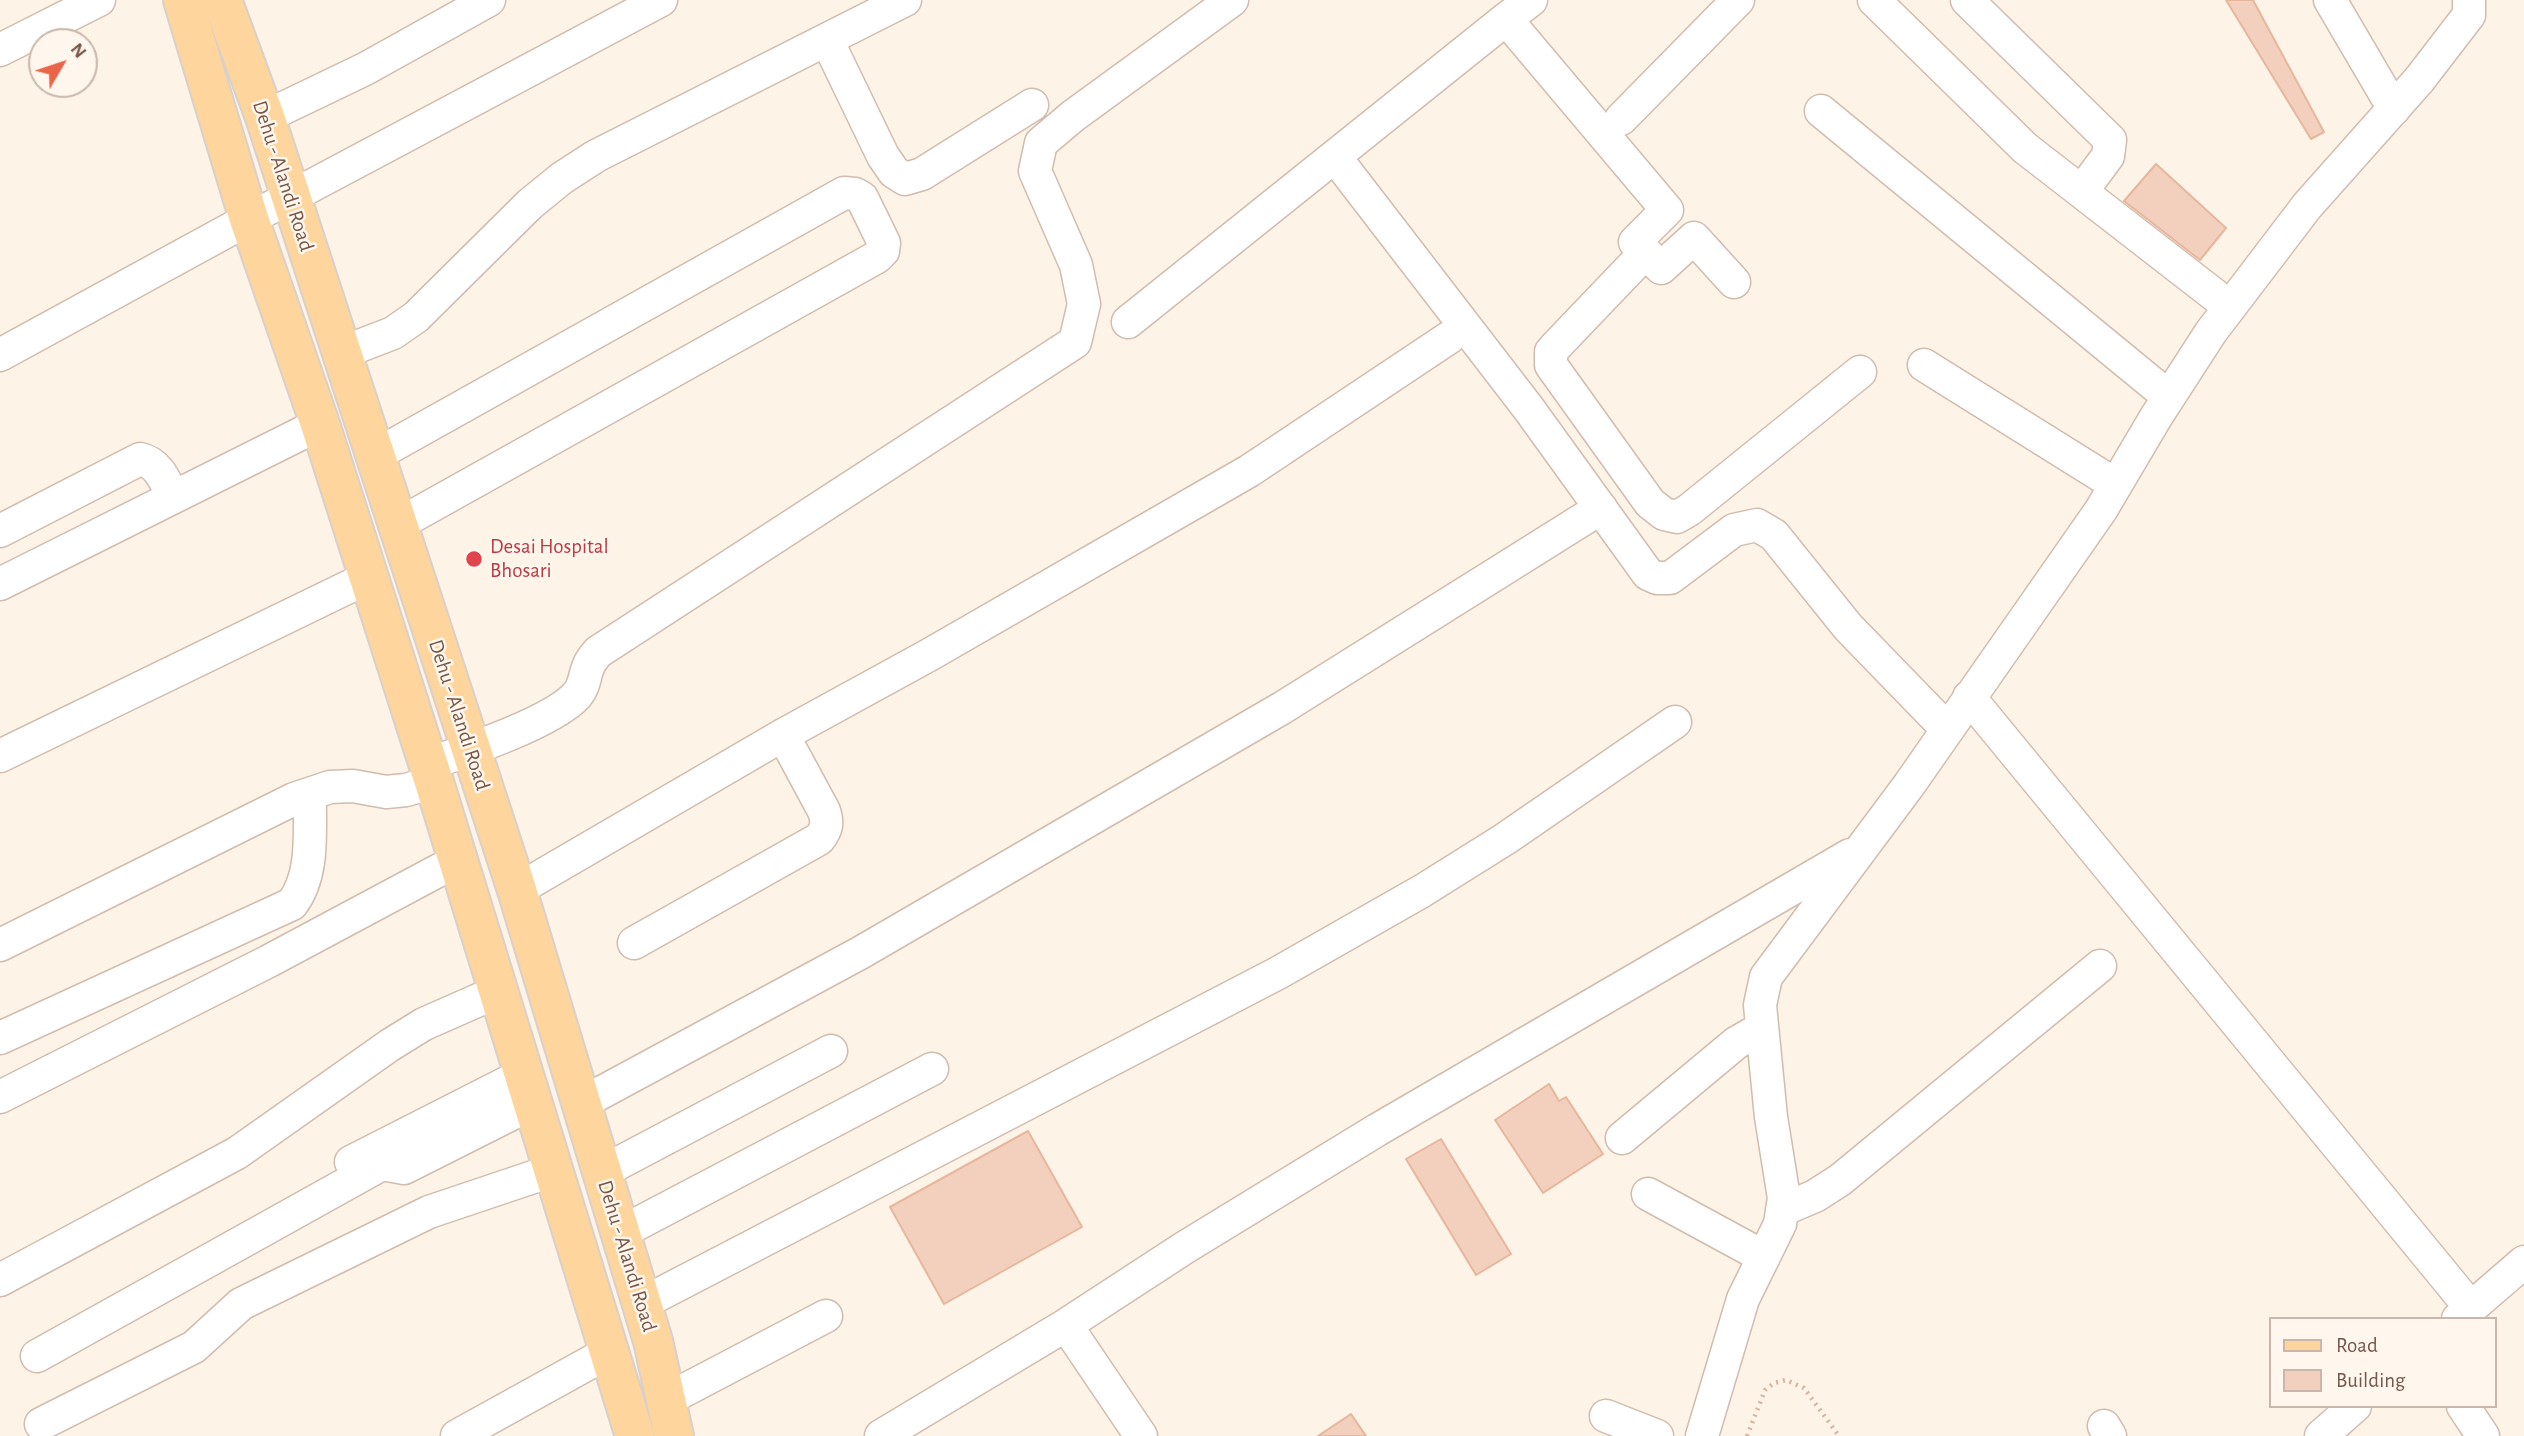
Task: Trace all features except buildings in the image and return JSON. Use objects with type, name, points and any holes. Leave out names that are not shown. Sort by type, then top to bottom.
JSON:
[{"type":"main road","name":"Dehu - Alandi Road","points":[[183,0],[249,219],[320,424],[431,773],[635,1436]]},
{"type":"main road","name":"Dehu - Alandi Road","points":[[222,0],[265,117],[517,890],[641,1304],[670,1418]]},
{"type":"street","points":[[0,50],[99,0]]},
{"type":"street","points":[[265,117],[365,69],[489,0]]},
{"type":"street","points":[[0,355],[661,0]]},
{"type":"street","points":[[341,353],[393,333],[416,317],[530,204],[562,178],[596,156],[905,0]]},
{"type":"street","points":[[0,944],[294,799],[330,787],[353,786],[386,792],[406,790],[471,750],[557,711],[574,699],[583,688],[589,664],[598,652],[1075,342],[1084,304],[1076,265],[1035,171],[1041,143],[1073,116],[1232,0]]},
{"type":"street","points":[[1128,322],[1531,0]]},
{"type":"street","points":[[1621,119],[1738,0]]},
{"type":"street","points":[[1874,0],[2025,148],[2230,307]]},
{"type":"street","points":[[1967,0],[2110,140],[2109,156],[2082,191]]},
{"type":"street","points":[[2329,0],[2393,109]]},
{"type":"street","points":[[1702,1436],[1743,1299],[1780,1224],[1784,1198],[1771,1117],[1760,1005],[1766,977],[1864,847],[2101,510],[2169,397],[2230,307],[2307,206],[2419,80],[2472,5]]},
{"type":"street","points":[[1506,19],[1667,210],[1635,242],[1661,268],[1694,237],[1734,282]]},
{"type":"street","points":[[827,40],[883,156],[894,172],[905,179],[922,174],[1032,105]]},
{"type":"street","points":[[1821,111],[2169,397]]},
{"type":"street","points":[[1335,157],[1529,409],[1648,574],[1657,578],[1670,578],[1734,530],[1757,525],[1774,535],[1848,627],[1947,729]]},
{"type":"street","points":[[374,456],[845,193],[862,198],[884,243],[883,251],[877,257],[397,525]]},
{"type":"street","points":[[1645,253],[1551,352],[1551,365],[1650,503],[1664,514],[1677,517],[1689,510],[1860,372]]},
{"type":"street","points":[[517,890],[783,735],[929,655],[1249,471],[1450,337]]},
{"type":"street","points":[[1924,365],[2116,485]]},
{"type":"street","points":[[0,584],[320,424]]},
{"type":"street","points":[[0,531],[140,459],[150,461],[158,469],[173,497]]},
{"type":"street","points":[[582,1103],[860,953],[1282,708],[1601,508]]},
{"type":"street","points":[[0,755],[369,577]]},
{"type":"street","points":[[1969,697],[2464,1313],[2524,1262]]},
{"type":"street","points":[[641,1304],[1278,973],[1422,891],[1504,839],[1675,722]]},
{"type":"street","points":[[634,943],[819,839],[826,831],[824,811],[783,735]]},
{"type":"street","points":[[0,1038],[292,904],[302,891],[307,875],[310,794]]},
{"type":"street","points":[[881,1436],[1066,1325],[1184,1248],[1377,1130],[1864,847]]},
{"type":"street","points":[[0,1097],[269,961],[458,860]]},
{"type":"street","points":[[1782,1210],[1815,1196],[1840,1180],[2100,966]]},
{"type":"street","points":[[0,1280],[237,1153],[415,1029],[499,991]]},
{"type":"street","points":[[1622,1138],[1735,1043],[1762,1028]]},
{"type":"street","points":[[602,1172],[831,1051]]},
{"type":"street","points":[[620,1233],[932,1069]]},
{"type":"street","points":[[275,1200],[529,1089]]},
{"type":"street","points":[[37,1356],[382,1164],[404,1168],[529,1089]]},
{"type":"street","points":[[41,1424],[194,1347],[232,1311],[254,1298],[429,1212],[554,1170]]},
{"type":"street","points":[[1648,1194],[1764,1258]]},
{"type":"street","points":[[670,1418],[826,1316]]},
{"type":"street","points":[[1066,1325],[1141,1436]]},
{"type":"street","points":[[457,1436],[609,1352]]},
{"type":"street","points":[[2321,1436],[2353,1408]]},
{"type":"street","points":[[2464,1408],[2483,1436]]},
{"type":"street","points":[[1606,1416],[1657,1436]]},
{"type":"path","points":[[1747,1436],[1765,1390],[1774,1383],[1786,1380],[1804,1388],[1839,1436]]},
{"type":"place","name":"Desai Hospital Bhosari","points":[[474,559]]}]
